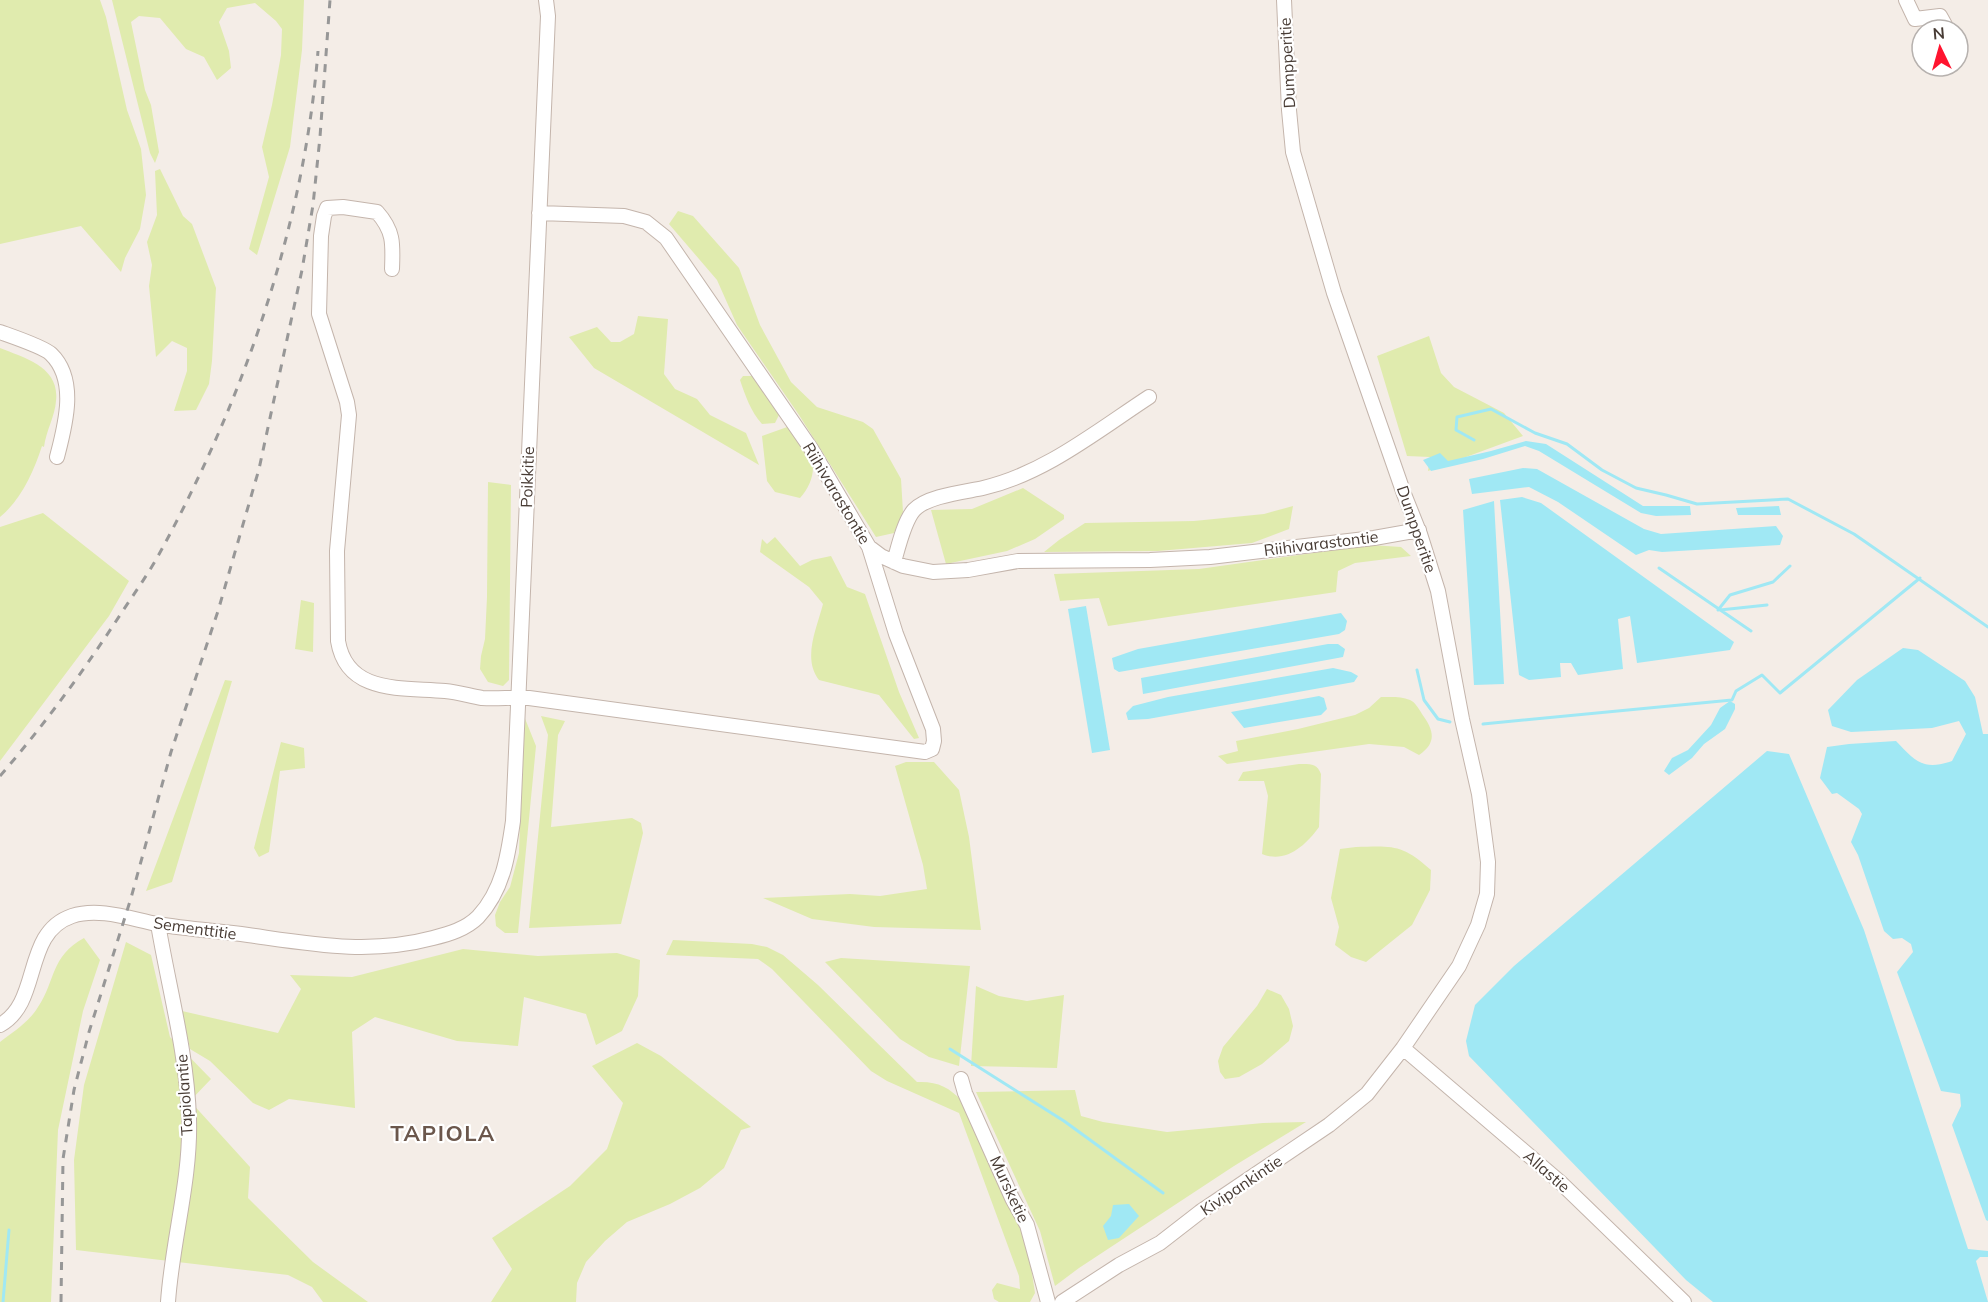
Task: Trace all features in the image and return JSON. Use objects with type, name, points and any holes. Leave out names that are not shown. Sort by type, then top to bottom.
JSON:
[{"type":"street","name":"Poikkitie","points":[[454,933],[477,919],[495,895],[508,861],[513,821],[548,16],[546,0]]},
{"type":"street","name":"Dumpperitie","points":[[1284,0],[1293,152],[1334,292],[1419,530],[1438,591],[1479,794],[1488,862],[1487,894],[1478,925],[1459,966],[1403,1048]]},
{"type":"street","points":[[1906,0],[1915,18]]},
{"type":"street","points":[[1923,18],[1940,16],[1941,18]]},
{"type":"street","points":[[392,268],[393,246],[387,223],[377,212],[343,207],[327,208],[321,236],[319,314],[349,415],[337,551],[338,641],[341,655],[350,669],[378,685],[447,691],[482,698],[518,697],[925,752],[932,749],[933,729],[896,634],[869,547]]},
{"type":"street","name":"Riihivarastontie","points":[[539,213],[624,216],[645,222],[666,238],[812,450],[869,547],[903,566],[933,572],[968,570],[1018,561],[1162,560],[1374,538],[1419,530]]},
{"type":"street","points":[[0,332],[51,353],[62,369],[68,414],[57,457]]},
{"type":"street","points":[[894,562],[905,527],[913,511],[928,501],[1000,484],[1053,460],[1149,397]]},
{"type":"street","name":"Sementtitie","points":[[0,1025],[8,1021],[16,1012],[24,996],[40,946],[48,932],[60,922],[73,916],[111,915],[158,924],[313,945],[359,948],[423,941],[454,933]]},
{"type":"street","name":"Tapiolantie","points":[[158,924],[186,1080],[190,1121],[185,1178],[170,1269],[168,1302]]},
{"type":"street","name":"Kivipankintie","points":[[1062,1302],[1119,1265],[1160,1243],[1200,1212],[1329,1125],[1367,1094],[1403,1048]]},
{"type":"street","name":"Allastie","points":[[1403,1048],[1560,1182],[1684,1302]]},
{"type":"street","name":"Mursketie","points":[[962,1079],[965,1093],[1012,1198],[1028,1225],[1048,1302]]},
{"type":"green space","points":[[0,0],[100,0],[127,110],[141,149],[146,195],[140,229],[125,258],[121,272],[81,226],[0,244]]},
{"type":"green space","points":[[112,0],[304,0],[302,50],[290,147],[257,255],[249,249],[269,177],[262,147],[281,55],[282,29],[255,3],[227,8],[219,22],[229,51],[231,68],[217,80],[204,57],[186,49],[160,18],[139,16],[131,22],[145,90],[151,105],[159,152],[155,163],[150,153]]},
{"type":"green space","points":[[160,169],[183,216],[192,224],[216,288],[209,384],[196,410],[174,411],[187,371],[187,348],[172,341],[156,357],[149,286],[152,265],[147,242],[157,215],[155,171]]},
{"type":"green space","points":[[678,211],[693,216],[739,268],[760,325],[791,382],[817,407],[863,422],[873,429],[901,479],[903,512],[894,533],[876,537],[799,415],[737,325],[717,280],[669,224]]},
{"type":"green space","points":[[638,316],[668,319],[664,374],[675,389],[697,399],[710,415],[746,433],[759,465],[594,368],[569,337],[597,327],[611,342],[620,342],[634,334]]},
{"type":"green space","points":[[1429,336],[1441,373],[1454,387],[1504,413],[1523,436],[1428,471],[1430,457],[1407,456],[1377,356]]},
{"type":"green space","points":[[0,348],[30,360],[47,372],[56,389],[56,401],[44,447],[42,446],[31,475],[20,494],[0,517]]},
{"type":"green space","points":[[743,376],[752,376],[779,415],[775,423],[762,424],[758,419],[742,386],[740,380]]},
{"type":"green space","points":[[790,426],[808,450],[813,465],[810,483],[800,498],[775,492],[767,481],[762,436]]},
{"type":"green space","points":[[488,482],[511,485],[509,680],[503,686],[488,682],[480,669],[485,639],[487,597]]},
{"type":"green space","points":[[1023,488],[1064,515],[1064,519],[1035,539],[1007,551],[946,564],[931,510],[972,509]]},
{"type":"green space","points":[[1293,506],[1289,529],[1252,543],[1158,551],[1044,552],[1085,523],[1194,521],[1264,514]]},
{"type":"green space","points":[[43,513],[129,581],[109,616],[0,761],[0,527]]},
{"type":"green space","points":[[775,537],[800,566],[812,560],[831,556],[847,587],[865,594],[899,692],[919,738],[914,739],[879,695],[819,680],[814,671],[811,653],[823,604],[809,587],[760,552],[762,539],[767,544]]},
{"type":"green space","points":[[1371,545],[1401,547],[1411,556],[1355,563],[1338,571],[1336,592],[1108,626],[1099,598],[1060,601],[1054,574],[1199,569]]},
{"type":"green space","points":[[301,600],[314,603],[313,652],[295,649]]},
{"type":"green space","points":[[225,680],[232,681],[172,882],[146,891]]},
{"type":"green space","points":[[1381,697],[1407,699],[1414,702],[1418,708],[1429,725],[1432,735],[1429,745],[1419,755],[1404,747],[1369,744],[1227,764],[1218,756],[1238,751],[1236,741],[1355,715],[1369,708]]},
{"type":"green space","points":[[524,716],[536,746],[518,933],[505,933],[496,926],[495,915],[510,887],[519,853]]},
{"type":"green space","points":[[541,716],[565,721],[558,735],[551,827],[632,818],[641,823],[643,833],[621,924],[529,928],[548,735]]},
{"type":"green space","points":[[281,742],[304,748],[305,768],[280,771],[269,852],[259,857],[254,848]]},
{"type":"green space","points":[[906,762],[934,762],[959,790],[969,837],[981,930],[874,927],[812,919],[763,898],[850,894],[880,896],[927,889],[923,865],[895,766]]},
{"type":"green space","points":[[1299,764],[1315,766],[1321,774],[1319,827],[1302,846],[1287,855],[1279,857],[1262,854],[1268,796],[1264,781],[1238,781],[1243,772]]},
{"type":"green space","points":[[1396,848],[1412,855],[1431,870],[1430,890],[1412,925],[1366,962],[1351,957],[1335,945],[1339,927],[1331,898],[1340,849]]},
{"type":"green space","points":[[84,938],[100,960],[83,1011],[58,1130],[51,1302],[0,1302],[0,1042],[30,1017],[44,997],[59,961],[73,945]]},
{"type":"green space","points":[[673,940],[752,944],[767,947],[783,955],[818,985],[917,1082],[942,1086],[962,1101],[1017,1218],[1028,1247],[1035,1293],[1030,1302],[999,1302],[994,1299],[992,1290],[997,1283],[1020,1289],[1019,1276],[959,1113],[887,1081],[871,1071],[772,969],[758,959],[666,955]]},
{"type":"green space","points":[[126,942],[151,955],[170,1037],[211,1079],[190,1101],[250,1167],[248,1198],[313,1262],[368,1302],[323,1302],[312,1287],[288,1275],[76,1250],[74,1160],[84,1085]]},
{"type":"green space","points":[[463,949],[538,956],[617,953],[640,960],[638,996],[622,1031],[596,1045],[586,1014],[524,997],[518,1046],[457,1041],[375,1017],[352,1032],[355,1108],[289,1099],[269,1110],[253,1103],[210,1061],[190,1049],[182,1011],[278,1033],[301,989],[290,975],[352,977]]},
{"type":"green space","points":[[841,958],[970,966],[959,1066],[929,1057],[900,1039],[825,962]]},
{"type":"green space","points":[[976,986],[999,996],[1027,1001],[1064,995],[1057,1068],[971,1066]]},
{"type":"green space","points":[[1267,989],[1281,995],[1289,1009],[1293,1026],[1289,1041],[1262,1064],[1239,1077],[1225,1079],[1220,1072],[1218,1061],[1223,1047],[1257,1006]]},
{"type":"green space","points":[[637,1043],[661,1056],[751,1127],[741,1130],[724,1168],[700,1188],[670,1204],[627,1222],[605,1241],[586,1262],[577,1283],[576,1302],[491,1302],[512,1269],[492,1238],[570,1186],[607,1149],[623,1103],[592,1066]]},
{"type":"green space","points":[[1075,1090],[1081,1116],[1103,1122],[1167,1132],[1263,1123],[1306,1122],[1234,1166],[1055,1286],[1040,1231],[976,1092]]},
{"type":"water","points":[[1526,441],[1546,444],[1643,506],[1690,506],[1691,515],[1656,516],[1641,513],[1539,451],[1525,446],[1431,471],[1423,460],[1440,453],[1448,461]]},
{"type":"water","points":[[1523,468],[1537,469],[1644,529],[1661,534],[1776,526],[1783,536],[1780,545],[1662,552],[1649,550],[1636,555],[1558,502],[1529,487],[1472,494],[1469,479]]},
{"type":"water","points":[[1522,497],[1541,503],[1734,642],[1730,650],[1637,663],[1630,616],[1618,619],[1623,669],[1578,675],[1571,663],[1560,663],[1561,677],[1529,680],[1519,675],[1500,500]]},
{"type":"water","points":[[1494,501],[1504,684],[1474,685],[1463,510]]},
{"type":"water","points":[[1779,506],[1781,515],[1738,515],[1736,508]]},
{"type":"water","points":[[1086,606],[1110,750],[1092,753],[1068,609]]},
{"type":"water","points":[[1341,613],[1347,621],[1345,630],[1339,634],[1119,672],[1114,669],[1112,658],[1138,649]]},
{"type":"water","points":[[1338,644],[1345,649],[1343,657],[1143,694],[1141,678]]},
{"type":"water","points":[[1903,648],[1918,650],[1965,681],[1975,697],[1983,734],[1988,734],[1988,1221],[1952,1125],[1961,1106],[1960,1094],[1941,1091],[1897,972],[1913,952],[1911,944],[1902,938],[1893,939],[1884,931],[1858,855],[1851,842],[1862,814],[1859,809],[1837,793],[1832,794],[1820,778],[1827,747],[1849,744],[1896,741],[1920,762],[1934,765],[1952,761],[1966,734],[1959,721],[1932,728],[1851,732],[1832,726],[1828,710],[1857,680]]},
{"type":"water","points":[[1333,668],[1358,676],[1354,682],[1148,719],[1128,720],[1126,713],[1133,706],[1168,697]]},
{"type":"water","points":[[1319,696],[1324,698],[1327,709],[1321,715],[1244,728],[1231,712]]},
{"type":"water","points":[[1730,701],[1735,704],[1735,709],[1725,729],[1669,775],[1664,771],[1672,758],[1688,750],[1711,725],[1720,708]]},
{"type":"water","points":[[1767,751],[1789,754],[1864,930],[1968,1249],[1988,1251],[1988,1257],[1980,1257],[1976,1261],[1988,1302],[1713,1302],[1686,1280],[1469,1056],[1466,1041],[1475,1005],[1514,966]]},
{"type":"water","points":[[1129,1204],[1139,1216],[1119,1238],[1108,1240],[1103,1226],[1111,1216],[1113,1205]]},
{"type":"waterway","points":[[1474,440],[1456,430],[1457,417],[1491,409],[1535,433],[1567,444],[1602,470],[1636,488],[1697,504],[1788,499],[1854,534],[1988,627]]},
{"type":"waterway","points":[[1718,610],[1730,595],[1773,582],[1790,566]]},
{"type":"waterway","points":[[1659,568],[1751,631]]},
{"type":"waterway","points":[[1483,724],[1732,700],[1736,691],[1762,675],[1780,693],[1920,578]]},
{"type":"waterway","points":[[1720,610],[1767,605]]},
{"type":"waterway","points":[[1417,670],[1424,700],[1438,719],[1450,722]]},
{"type":"waterway","points":[[950,1049],[1064,1121],[1163,1193]]},
{"type":"waterway","points":[[3,1302],[9,1230]]},
{"type":"railway","points":[[61,1302],[63,1159],[74,1090],[89,1032],[131,898],[171,752],[218,611],[259,469],[302,270],[313,205],[330,0]]},
{"type":"railway","points":[[0,776],[64,696],[144,579],[188,499],[216,439],[242,377],[283,249],[299,183],[311,117],[318,51]]},
{"type":"district","name":"TAPIOLA","points":[[443,1133]]}]
